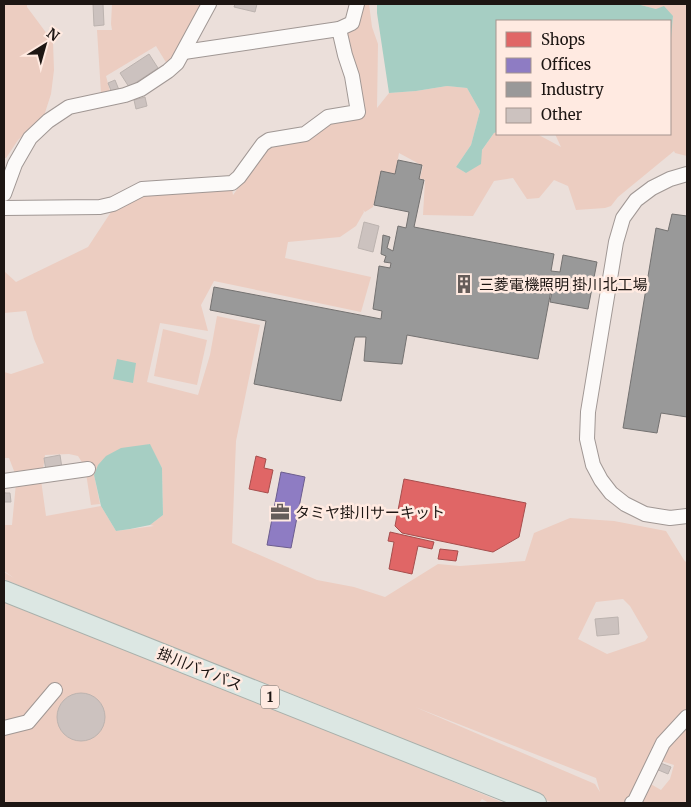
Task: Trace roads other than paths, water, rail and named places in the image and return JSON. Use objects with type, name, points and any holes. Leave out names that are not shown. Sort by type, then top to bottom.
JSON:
[{"type":"highway","name":"掛川バイパス","points":[[4,591],[536,803]]},
{"type":"street","points":[[4,194],[15,164],[30,138],[48,120],[69,107],[125,95],[141,89],[168,71],[177,63],[184,52],[209,4]]},
{"type":"street","points":[[184,52],[339,29],[352,23],[357,4]]},
{"type":"street","points":[[4,208],[100,207],[114,204],[142,189],[232,183],[263,144],[269,140],[305,134],[328,117],[358,112],[352,76],[344,55],[339,29]]},
{"type":"street","points":[[687,174],[670,179],[652,188],[636,200],[623,218],[616,242],[590,403],[587,439],[593,465],[611,493],[645,514],[670,518],[687,516]]},
{"type":"street","points":[[4,481],[88,469]]},
{"type":"street","points":[[4,728],[28,722],[55,690]]},
{"type":"street","points":[[632,803],[663,743],[687,717]]},
{"type":"water","points":[[377,4],[637,4],[656,9],[664,6],[673,16],[671,38],[671,20],[496,20],[496,132],[482,150],[481,164],[466,173],[456,167],[471,145],[480,111],[467,88],[447,86],[389,93]]},
{"type":"water","points":[[117,359],[136,363],[133,383],[113,379]]},
{"type":"water","points":[[150,444],[162,468],[163,515],[150,525],[116,531],[101,506],[94,475],[98,465],[106,456],[121,448]]},
{"type":"place","name":"三菱電機照明 掛川北工場","points":[[464,284]]},
{"type":"place","name":"タミヤ掛川サーキット","points":[[280,512]]}]
